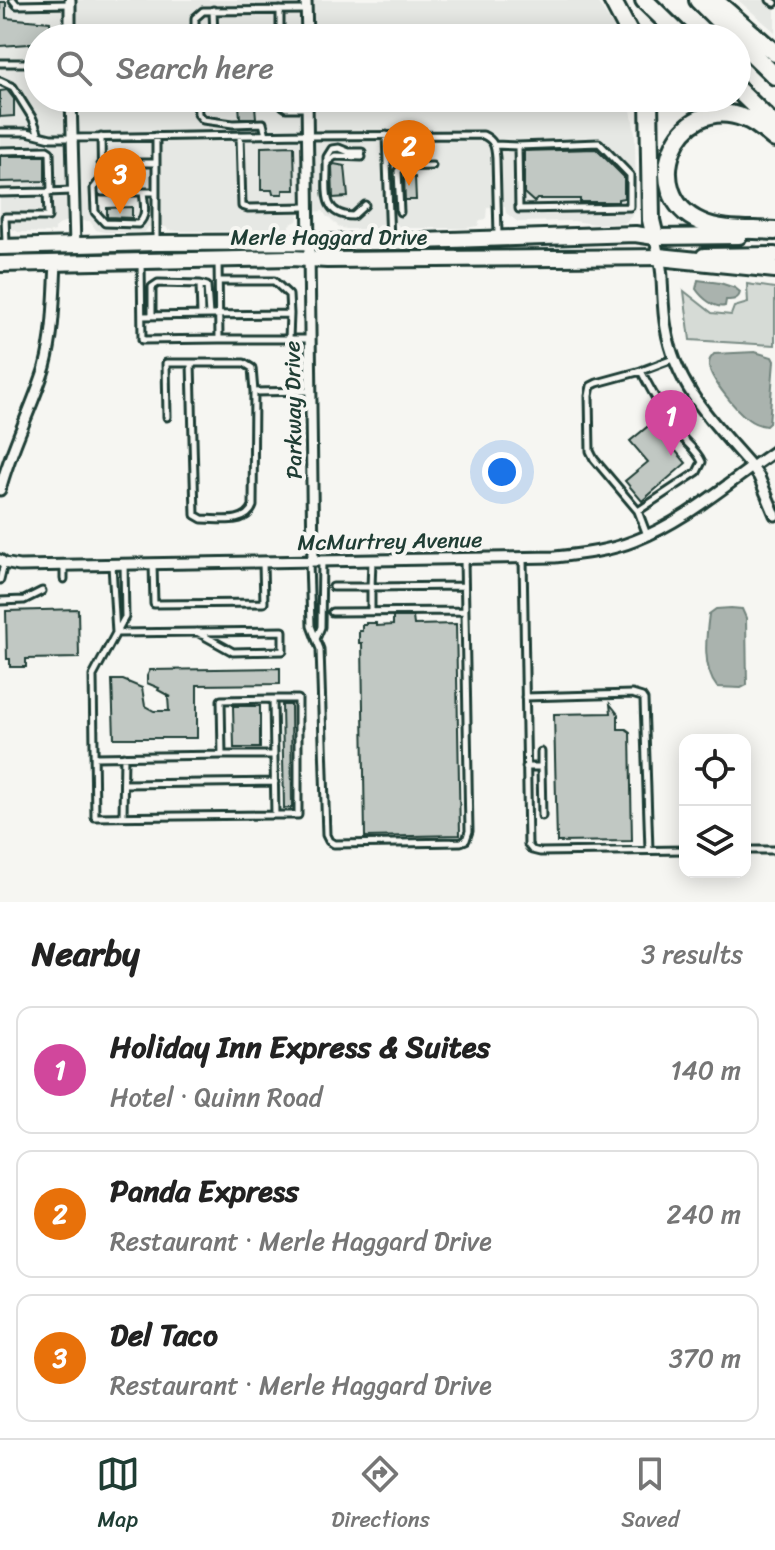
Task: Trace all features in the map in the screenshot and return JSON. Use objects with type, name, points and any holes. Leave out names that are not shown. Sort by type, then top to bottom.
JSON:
[{"type":"highway","points":[[612,0],[625,24]]},
{"type":"highway","points":[[644,0],[669,24]]},
{"type":"highway","points":[[698,0],[723,24]]},
{"type":"highway","points":[[714,0],[742,24]]},
{"type":"highway","points":[[751,32],[775,53]]},
{"type":"highway","points":[[751,52],[775,76]]},
{"type":"highway","points":[[751,103],[775,126]]},
{"type":"highway","points":[[649,112],[651,220],[655,237]]},
{"type":"highway","points":[[775,139],[747,119],[734,114],[701,118],[682,132],[672,148],[668,176],[679,204],[696,219],[721,227],[775,233]]},
{"type":"highway","points":[[659,257],[775,269]]},
{"type":"main road","name":"Merle Haggard Drive","points":[[2,255],[75,246],[156,243],[390,242],[775,233]]},
{"type":"main road","name":"Merle Haggard Drive","points":[[2,255],[56,263],[775,255]]},
{"type":"street","points":[[70,2],[70,24]]},
{"type":"street","points":[[71,112],[75,246]]},
{"type":"street","name":"Parkway Drive","points":[[307,112],[314,560]]},
{"type":"street","points":[[655,237],[666,330],[681,378],[697,403],[752,467],[775,515]]},
{"type":"street","points":[[0,490],[6,464],[44,368],[52,336],[56,263]]},
{"type":"street","name":"McMurtrey Avenue","points":[[2,561],[19,566],[523,558],[585,554],[612,549],[647,536],[685,515],[775,451]]},
{"type":"lane","points":[[13,0],[17,5],[70,2]]},
{"type":"lane","points":[[195,24],[195,18],[203,11],[280,10],[306,5]]},
{"type":"lane","points":[[213,10],[214,24]]},
{"type":"lane","points":[[280,10],[280,24]]},
{"type":"lane","points":[[0,63],[24,63]]},
{"type":"lane","points":[[0,81],[13,87],[24,105]]},
{"type":"lane","points":[[29,112],[38,133]]},
{"type":"lane","points":[[198,112],[203,120],[233,124],[263,123],[266,135]]},
{"type":"lane","points":[[0,132],[38,133],[51,138],[483,135],[495,145],[498,240]]},
{"type":"lane","points":[[240,135],[242,206],[308,207]]},
{"type":"lane","points":[[386,135],[390,242]]},
{"type":"lane","points":[[156,136],[156,243]]},
{"type":"lane","points":[[101,137],[102,192],[156,192]]},
{"type":"lane","points":[[495,145],[599,143],[630,175],[630,207],[519,209],[518,146]]},
{"type":"lane","points":[[0,151],[50,152],[48,217],[3,217],[2,255]]},
{"type":"lane","points":[[362,155],[335,156],[327,162],[327,198],[329,206],[341,215],[353,216],[365,205]]},
{"type":"lane","points":[[101,163],[156,163]]},
{"type":"lane","points":[[400,212],[398,171],[402,167],[432,166]]},
{"type":"lane","points":[[102,178],[94,188],[95,212],[105,223],[138,224],[142,221],[143,192]]},
{"type":"lane","points":[[0,193],[73,191]]},
{"type":"lane","points":[[218,259],[219,339]]},
{"type":"lane","points":[[141,261],[142,340],[310,339]]},
{"type":"lane","points":[[218,281],[274,281],[289,295],[289,339]]},
{"type":"lane","points":[[152,316],[152,287],[158,283],[207,286],[209,315]]},
{"type":"lane","points":[[200,284],[201,315]]},
{"type":"lane","points":[[142,316],[290,314]]},
{"type":"lane","points":[[647,536],[638,511],[590,451],[589,396],[591,386],[597,383],[674,358]]},
{"type":"lane","points":[[167,417],[166,363],[191,363],[244,363],[252,368],[253,506],[250,513],[240,519],[202,519],[195,515],[191,363]]},
{"type":"lane","points":[[638,511],[697,472],[702,462],[660,408],[641,371]]},
{"type":"lane","points":[[254,392],[310,391]]},
{"type":"lane","points":[[314,560],[311,626],[320,649],[326,835],[334,844],[461,842],[468,837],[464,558]]},
{"type":"lane","points":[[523,558],[528,845],[540,852],[679,850]]},
{"type":"lane","points":[[314,560],[321,627],[316,639]]},
{"type":"lane","points":[[371,611],[372,560]]},
{"type":"lane","points":[[0,580],[2,561]]},
{"type":"lane","points":[[153,563],[154,604],[264,603],[263,561]]},
{"type":"lane","points":[[112,564],[116,633]]},
{"type":"lane","points":[[124,564],[125,617],[93,676],[95,817],[298,815],[298,699],[221,700],[222,755]]},
{"type":"lane","points":[[64,565],[64,579]]},
{"type":"lane","points":[[333,587],[464,586]]},
{"type":"lane","points":[[0,601],[24,600],[42,591]]},
{"type":"lane","points":[[332,612],[465,611]]},
{"type":"lane","points":[[116,633],[197,632],[283,631],[283,651],[233,652],[197,632]]},
{"type":"lane","points":[[525,697],[632,694],[642,697],[649,850]]},
{"type":"lane","points":[[273,699],[275,815]]},
{"type":"lane","points":[[541,752],[542,816]]},
{"type":"lane","points":[[95,757],[274,755]]},
{"type":"lane","points":[[123,816],[124,756]]},
{"type":"lane","points":[[526,767],[541,767]]},
{"type":"lane","points":[[124,784],[275,782]]},
{"type":"lane","points":[[751,850],[775,850]]},
{"type":"shaded area","points":[[0,0],[596,0],[612,24],[24,24],[24,112],[631,112],[635,133],[636,211],[625,223],[518,222],[506,213],[505,206],[487,207],[486,218],[478,226],[465,228],[400,228],[397,224],[378,224],[377,229],[346,229],[339,227],[323,211],[299,213],[297,221],[284,231],[177,231],[166,227],[148,227],[145,232],[105,232],[96,230],[90,221],[63,222],[55,231],[48,233],[0,228]]},
{"type":"shaded area","points":[[738,0],[775,0],[775,32]]},
{"type":"shaded area","points":[[698,280],[720,283],[740,292],[735,299],[726,300],[725,306],[717,306],[696,289]]},
{"type":"shaded area","points":[[747,284],[775,288],[775,345],[690,340],[684,291],[712,313],[731,315],[734,307],[748,303]]},
{"type":"shaded area","points":[[755,352],[772,357],[774,361],[769,423],[766,426],[752,422],[737,409],[719,387],[709,366],[714,354]]},
{"type":"shaded area","points":[[716,609],[742,609],[746,618],[747,685],[741,688],[717,687],[707,662],[709,614]]},
{"type":"building","points":[[0,2],[6,2],[6,18],[50,22],[24,24],[24,44],[0,46]]},
{"type":"building","points":[[7,90],[14,99],[14,116],[0,117],[0,91]]},
{"type":"building","points":[[240,112],[256,112],[256,118],[240,118]]},
{"type":"building","points":[[294,146],[295,190],[273,194],[272,190],[261,190],[261,147]]},
{"type":"building","points":[[596,149],[624,177],[624,198],[618,199],[618,202],[537,199],[534,202],[524,193],[524,151]]},
{"type":"building","points":[[0,156],[45,156],[45,181],[0,182]]},
{"type":"building","points":[[334,164],[345,166],[348,197],[333,198]]},
{"type":"building","points":[[415,177],[416,200],[405,200],[404,178]]},
{"type":"building","points":[[132,207],[132,218],[107,217],[107,208]]},
{"type":"building","points":[[652,423],[686,463],[642,501],[625,481],[648,462],[630,441]]},
{"type":"building","points":[[78,609],[79,658],[26,659],[26,667],[10,667],[10,659],[7,659],[6,611]]},
{"type":"building","points":[[393,617],[413,617],[414,625],[456,624],[460,835],[365,837],[362,643],[359,643],[359,631],[366,623],[393,625]]},
{"type":"building","points":[[280,668],[280,684],[197,685],[197,738],[114,738],[112,680],[123,680],[142,688],[145,706],[154,711],[169,711],[168,697],[171,697],[147,683],[150,670]]},
{"type":"building","points":[[610,704],[618,714],[618,729],[630,732],[632,841],[557,842],[554,714],[611,713]]},
{"type":"building","points":[[282,705],[291,705],[292,808],[284,808]]},
{"type":"building","points":[[233,706],[260,706],[260,748],[234,748]]},
{"type":"place","name":"Panda Express","points":[[409,186]]},
{"type":"place","name":"Del Taco","points":[[120,214]]},
{"type":"place","name":"Holiday Inn Express & Suites","points":[[671,456]]}]
